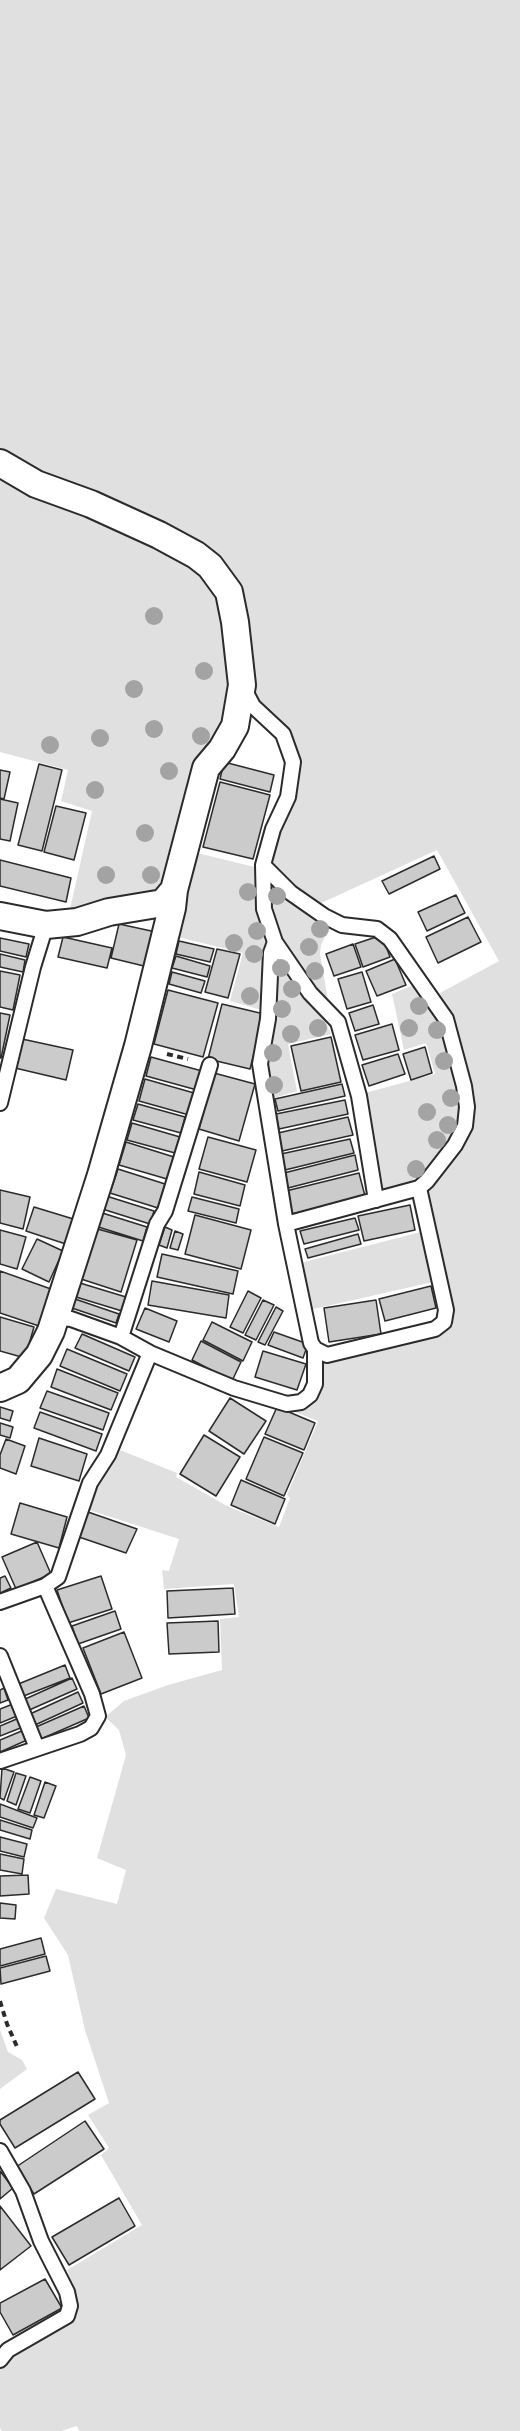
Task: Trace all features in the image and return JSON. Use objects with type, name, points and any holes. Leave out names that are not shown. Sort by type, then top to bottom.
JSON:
[{"type":"street","points":[[0,463],[36,484],[91,504],[159,535],[196,555],[210,567],[229,592],[242,685],[235,726],[222,749],[206,768],[201,781],[138,1046],[101,1175],[56,1317],[39,1354],[18,1380],[0,1388]]},
{"type":"street","points":[[0,916],[46,925],[77,922],[109,912],[163,903],[174,890]]},
{"type":"lane","points":[[242,685],[253,706],[283,734],[293,762],[288,797],[273,829],[263,865],[264,909],[275,942],[310,993],[338,1022],[359,1096],[376,1200]]},
{"type":"lane","points":[[263,865],[291,892],[324,916],[342,925],[377,928],[390,939],[446,1019],[464,1086],[467,1107],[465,1126],[455,1146],[419,1188],[286,1224]]},
{"type":"lane","points":[[0,1103],[33,967],[46,925]]},
{"type":"lane","points":[[56,1317],[71,1319],[121,1337],[150,1353],[234,1388],[287,1404],[301,1402],[310,1395],[315,1384],[315,1350],[311,1343],[286,1224],[260,1064],[268,1019],[272,952],[275,942]]},
{"type":"lane","points":[[121,1337],[157,1224],[165,1211],[210,1065]]},
{"type":"lane","points":[[315,1350],[327,1355],[435,1329],[444,1322],[446,1310],[419,1188]]},
{"type":"lane","points":[[0,1602],[45,1586],[58,1577],[90,1483],[108,1455],[150,1353]]},
{"type":"lane","points":[[0,1761],[91,1728],[98,1716],[92,1694],[45,1586]]},
{"type":"lane","points":[[0,1656],[37,1748]]},
{"type":"lane","points":[[0,2151],[23,2192],[41,2241],[67,2292],[70,2306],[67,2316],[4,2355],[0,2337]]},
{"type":"path","points":[[0,2001],[18,2049]]},
{"type":"shaded area","points":[[0,0],[520,0],[520,2431],[79,2431],[77,2426],[61,2431],[2,2431],[0,2428],[0,2367],[3,2362],[70,2321],[74,2316],[77,2298],[67,2270],[142,2225],[101,2155],[109,2148],[88,2115],[109,2103],[85,2030],[68,1955],[44,1918],[56,1889],[117,1904],[126,1870],[97,1858],[126,1755],[119,1730],[105,1717],[124,1701],[168,1685],[222,1670],[220,1619],[239,1617],[234,1584],[164,1589],[162,1570],[169,1571],[179,1539],[86,1509],[94,1488],[120,1450],[177,1473],[176,1477],[227,1506],[279,1527],[290,1498],[287,1495],[318,1421],[277,1405],[304,1405],[320,1363],[324,1360],[444,1328],[426,1197],[430,1186],[468,1129],[451,1018],[440,993],[499,961],[437,850],[319,904],[296,890],[269,864],[297,763],[251,698],[245,622],[150,520],[79,485],[20,463],[0,448]]},
{"type":"shaded area","points":[[0,472],[191,561],[225,604],[232,707],[165,883],[148,893],[96,907],[70,909],[92,811],[61,801],[68,770],[0,752]]},
{"type":"shaded area","points":[[193,852],[259,868],[268,939],[265,1011],[230,1001],[243,953],[174,936]]},
{"type":"shaded area","points":[[267,878],[344,928],[329,928],[321,945],[320,954],[328,1000],[315,988],[279,940],[268,910]]},
{"type":"shaded area","points":[[277,956],[321,1012],[331,1034],[288,1044],[297,1091],[271,1099],[265,1080]]},
{"type":"shaded area","points":[[416,984],[442,1021],[460,1088],[461,1125],[450,1143],[416,1184],[385,1192],[382,1189],[365,1093],[435,1074],[426,1043],[404,1050],[392,994]]},
{"type":"shaded area","points":[[421,1232],[433,1282],[309,1310],[300,1263]]},
{"type":"shaded area","points":[[0,2030],[8,2052],[22,2060],[27,2069],[0,2089]]},
{"type":"building","points":[[224,762],[274,775],[270,792],[220,779]]},
{"type":"building","points":[[39,764],[62,770],[42,851],[18,845]]},
{"type":"building","points":[[0,770],[10,772],[4,799],[0,798]]},
{"type":"building","points":[[220,782],[270,795],[253,859],[203,847]]},
{"type":"building","points":[[0,799],[18,803],[10,841],[0,839]]},
{"type":"building","points":[[56,806],[86,813],[74,860],[44,852]]},
{"type":"building","points":[[434,856],[440,869],[389,894],[382,881]]},
{"type":"building","points":[[0,860],[71,878],[66,902],[0,886]]},
{"type":"building","points":[[456,895],[465,913],[427,931],[418,912]]},
{"type":"building","points":[[468,917],[481,942],[438,963],[426,937]]},
{"type":"building","points":[[119,924],[156,932],[148,967],[111,958]]},
{"type":"building","points":[[382,935],[390,957],[363,967],[355,944]]},
{"type":"building","points":[[63,937],[112,948],[107,968],[58,957]]},
{"type":"building","points":[[0,938],[29,944],[26,957],[0,951]]},
{"type":"building","points":[[179,941],[214,949],[210,962],[176,954]]},
{"type":"building","points":[[353,944],[361,967],[334,976],[326,954]]},
{"type":"building","points":[[217,949],[240,954],[228,998],[205,992]]},
{"type":"building","points":[[0,954],[25,960],[23,972],[0,967]]},
{"type":"building","points":[[176,956],[210,966],[207,977],[172,968]]},
{"type":"building","points":[[395,959],[406,985],[377,996],[366,971]]},
{"type":"building","points":[[0,971],[20,975],[13,1010],[0,1007]]},
{"type":"building","points":[[172,972],[205,981],[201,993],[169,984]]},
{"type":"building","points":[[362,972],[371,1002],[347,1009],[338,979]]},
{"type":"building","points":[[168,990],[218,1003],[203,1057],[154,1044]]},
{"type":"building","points":[[222,1004],[264,1014],[250,1069],[208,1059]]},
{"type":"building","points":[[373,1005],[379,1024],[355,1031],[349,1013]]},
{"type":"building","points":[[0,1013],[10,1015],[1,1058],[0,1058]]},
{"type":"building","points":[[392,1024],[399,1050],[363,1060],[355,1035]]},
{"type":"building","points":[[331,1037],[341,1082],[301,1091],[291,1046]]},
{"type":"building","points":[[22,1039],[73,1050],[66,1080],[15,1068]]},
{"type":"building","points":[[425,1047],[432,1073],[411,1080],[403,1054]]},
{"type":"building","points":[[398,1054],[405,1074],[369,1086],[362,1065]]},
{"type":"building","points":[[151,1057],[202,1071],[197,1090],[146,1076]]},
{"type":"building","points":[[214,1073],[255,1084],[239,1141],[199,1129]]},
{"type":"building","points":[[145,1079],[194,1093],[189,1115],[139,1101]]},
{"type":"building","points":[[342,1084],[345,1096],[278,1111],[275,1099]]},
{"type":"building","points":[[345,1100],[348,1114],[279,1129],[276,1114]]},
{"type":"building","points":[[138,1104],[185,1117],[181,1133],[133,1120]]},
{"type":"building","points":[[348,1117],[353,1135],[282,1151],[278,1133]]},
{"type":"building","points":[[132,1123],[180,1137],[175,1153],[127,1140]]},
{"type":"building","points":[[208,1137],[256,1150],[247,1182],[199,1169]]},
{"type":"building","points":[[350,1139],[354,1153],[285,1170],[281,1154]]},
{"type":"building","points":[[126,1142],[174,1157],[167,1179],[119,1165]]},
{"type":"building","points":[[355,1155],[358,1170],[288,1188],[284,1173]]},
{"type":"building","points":[[118,1169],[165,1184],[158,1208],[110,1193]]},
{"type":"building","points":[[199,1172],[245,1185],[240,1206],[194,1194]]},
{"type":"building","points":[[359,1173],[365,1196],[292,1214],[286,1191]]},
{"type":"building","points":[[0,1190],[30,1197],[23,1229],[0,1223]]},
{"type":"building","points":[[100,1194],[154,1211],[150,1224],[96,1207]]},
{"type":"building","points":[[192,1197],[239,1209],[236,1223],[188,1211]]},
{"type":"building","points":[[410,1205],[415,1230],[364,1241],[358,1216]]},
{"type":"building","points":[[34,1207],[80,1221],[72,1246],[26,1231]]},
{"type":"building","points":[[96,1211],[147,1227],[143,1241],[92,1225]]},
{"type":"building","points":[[195,1215],[251,1230],[241,1269],[185,1254]]},
{"type":"building","points":[[355,1218],[359,1230],[304,1244],[300,1231]]},
{"type":"building","points":[[165,1227],[172,1230],[167,1248],[159,1245]]},
{"type":"building","points":[[94,1228],[137,1240],[121,1292],[78,1278]]},
{"type":"building","points":[[0,1230],[26,1237],[17,1269],[0,1264]]},
{"type":"building","points":[[175,1231],[183,1234],[178,1250],[170,1248]]},
{"type":"building","points":[[358,1234],[361,1244],[308,1258],[305,1249]]},
{"type":"building","points":[[37,1239],[63,1251],[49,1282],[22,1269]]},
{"type":"building","points":[[162,1254],[238,1271],[233,1294],[157,1277]]},
{"type":"building","points":[[0,1271],[51,1289],[39,1326],[0,1313]]},
{"type":"building","points":[[152,1281],[229,1295],[226,1318],[148,1305]]},
{"type":"building","points":[[80,1283],[126,1297],[122,1311],[76,1297]]},
{"type":"building","points":[[431,1286],[436,1308],[385,1321],[379,1299]]},
{"type":"building","points":[[248,1291],[261,1298],[243,1333],[230,1327]]},
{"type":"building","points":[[75,1299],[119,1314],[116,1323],[72,1308]]},
{"type":"building","points":[[263,1300],[274,1305],[256,1340],[245,1335]]},
{"type":"building","points":[[376,1300],[381,1334],[329,1342],[324,1308]]},
{"type":"building","points":[[276,1307],[283,1311],[265,1345],[258,1342]]},
{"type":"building","points":[[145,1308],[177,1321],[169,1342],[136,1329]]},
{"type":"building","points":[[0,1317],[34,1327],[25,1358],[0,1351]]},
{"type":"building","points":[[212,1322],[252,1342],[243,1361],[203,1340]]},
{"type":"building","points":[[274,1332],[308,1344],[303,1358],[268,1345]]},
{"type":"building","points":[[82,1334],[135,1357],[129,1371],[75,1348]]},
{"type":"building","points":[[201,1341],[241,1362],[232,1381],[192,1360]]},
{"type":"building","points":[[67,1349],[127,1374],[120,1391],[60,1366]]},
{"type":"building","points":[[263,1351],[306,1364],[297,1390],[255,1377]]},
{"type":"building","points":[[57,1369],[118,1393],[111,1410],[51,1387]]},
{"type":"building","points":[[47,1391],[109,1413],[103,1430],[40,1408]]},
{"type":"building","points":[[230,1398],[266,1421],[244,1454],[209,1431]]},
{"type":"building","points":[[0,1407],[13,1411],[10,1421],[0,1418]]},
{"type":"building","points":[[277,1407],[315,1423],[304,1450],[265,1434]]},
{"type":"building","points":[[40,1412],[102,1434],[96,1451],[34,1428]]},
{"type":"building","points":[[0,1423],[13,1427],[10,1438],[0,1435]]},
{"type":"building","points":[[204,1435],[240,1457],[216,1496],[180,1474]]},
{"type":"building","points":[[264,1437],[303,1453],[284,1496],[246,1479]]},
{"type":"building","points":[[39,1438],[87,1454],[79,1481],[31,1466]]},
{"type":"building","points":[[6,1439],[25,1446],[16,1474],[0,1468],[0,1455]]},
{"type":"building","points":[[241,1480],[285,1499],[275,1524],[231,1505]]},
{"type":"building","points":[[20,1503],[67,1517],[59,1548],[11,1534]]},
{"type":"building","points":[[88,1512],[137,1529],[126,1553],[79,1537]]},
{"type":"building","points":[[37,1542],[51,1574],[16,1589],[2,1557]]},
{"type":"building","points":[[5,1576],[11,1588],[0,1593],[0,1578]]},
{"type":"building","points":[[101,1576],[112,1609],[68,1623],[57,1590]]},
{"type":"building","points":[[233,1588],[235,1614],[168,1618],[167,1591]]},
{"type":"building","points":[[115,1611],[121,1629],[78,1644],[72,1626]]},
{"type":"building","points":[[218,1621],[219,1652],[169,1654],[167,1623]]},
{"type":"building","points":[[124,1632],[142,1678],[101,1694],[83,1648]]},
{"type":"building","points":[[65,1665],[70,1678],[21,1697],[16,1685]]},
{"type":"building","points":[[72,1678],[77,1689],[27,1711],[23,1700]]},
{"type":"building","points":[[4,1688],[8,1700],[0,1703],[0,1690]]},
{"type":"building","points":[[78,1692],[83,1703],[35,1725],[30,1714]]},
{"type":"building","points":[[13,1704],[17,1716],[0,1723],[0,1709]]},
{"type":"building","points":[[84,1706],[89,1718],[41,1739],[36,1727]]},
{"type":"building","points":[[19,1718],[23,1727],[0,1736],[0,1726]]},
{"type":"building","points":[[24,1730],[27,1740],[0,1752],[0,1740]]},
{"type":"building","points":[[2,1768],[14,1772],[4,1800],[0,1798]]},
{"type":"building","points":[[16,1773],[26,1776],[16,1805],[7,1801]]},
{"type":"building","points":[[30,1777],[41,1781],[30,1813],[18,1809]]},
{"type":"building","points":[[45,1782],[56,1786],[44,1818],[34,1815]]},
{"type":"building","points":[[0,1804],[37,1818],[33,1828],[0,1817]]},
{"type":"building","points":[[0,1820],[32,1830],[30,1839],[0,1830]]},
{"type":"building","points":[[0,1837],[27,1844],[24,1857],[0,1851]]},
{"type":"building","points":[[0,1854],[24,1859],[22,1874],[0,1870]]},
{"type":"building","points":[[28,1875],[29,1894],[0,1896],[0,1876]]},
{"type":"building","points":[[0,1903],[16,1905],[15,1919],[0,1918]]},
{"type":"building","points":[[41,1938],[45,1954],[0,1966],[0,1949]]},
{"type":"building","points":[[46,1956],[50,1971],[1,1984],[0,1968]]},
{"type":"building","points":[[78,2072],[95,2099],[15,2148],[0,2124],[0,2120]]},
{"type":"building","points":[[85,2121],[104,2149],[34,2194],[16,2167]]},
{"type":"building","points":[[0,2171],[13,2188],[0,2199]]},
{"type":"building","points":[[119,2198],[135,2226],[69,2265],[52,2237]]},
{"type":"building","points":[[0,2206],[31,2246],[0,2270]]},
{"type":"building","points":[[45,2279],[62,2308],[13,2335],[0,2312],[0,2303]]}]
